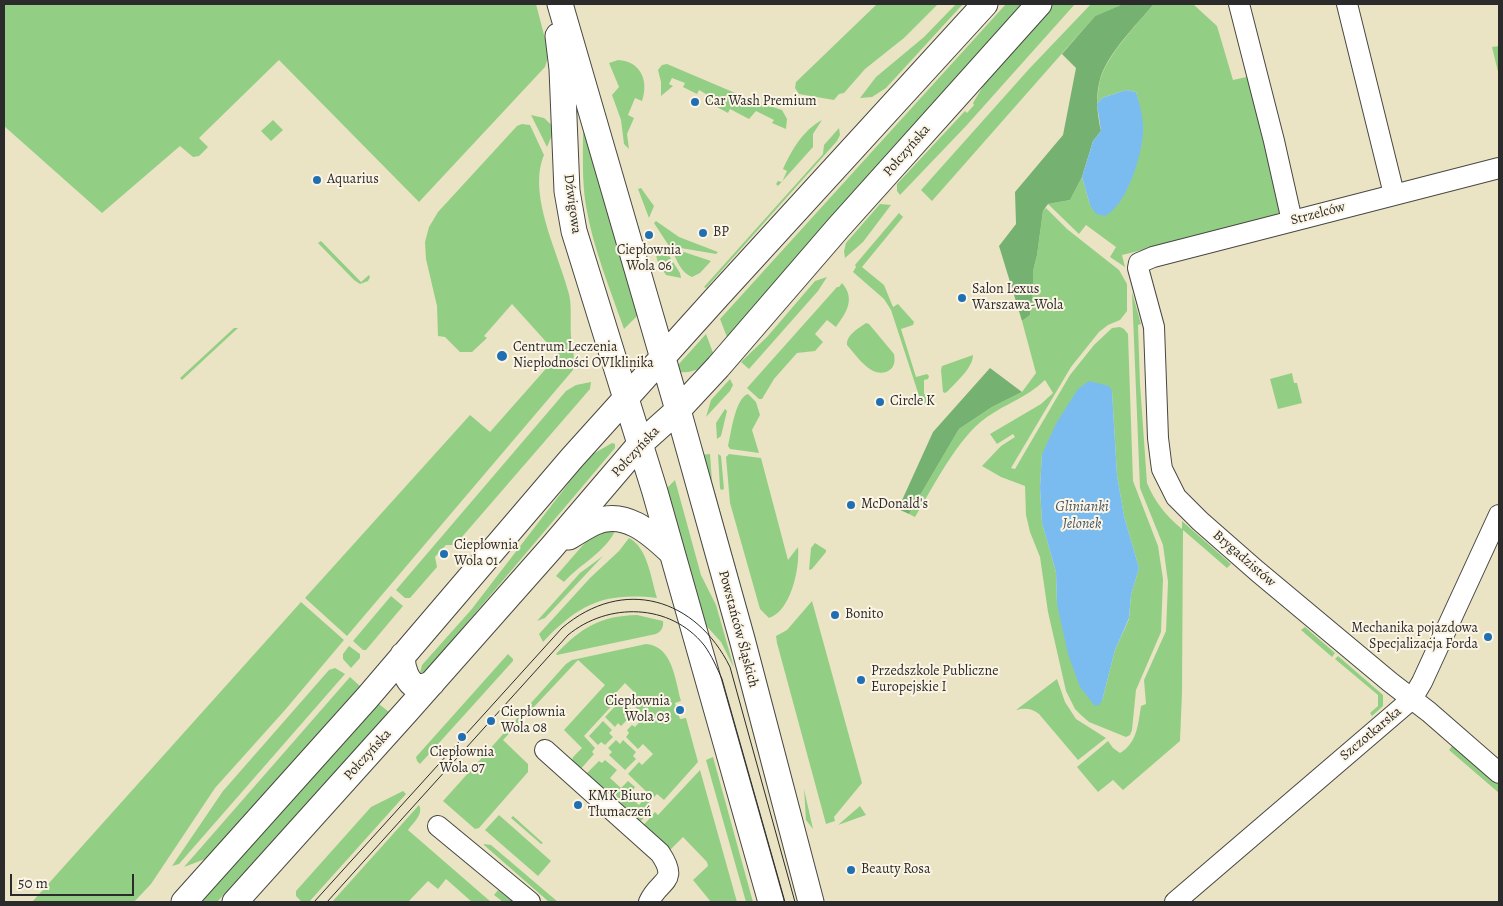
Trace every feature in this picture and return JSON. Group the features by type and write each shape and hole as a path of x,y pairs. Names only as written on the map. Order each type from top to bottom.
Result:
{"main road":[{"name":"Dźwigowa","path":"551,4 562,69 567,191 574,231 626,398"},
{"path":"560,4 663,356"},
{"path":"184,902 367,698 572,458 985,4"},
{"name":"Połczyńska","path":"235,902 432,683 640,444 678,410 730,354 838,228 1039,4"},
{"name":"Powstańców Śląskich","path":"663,356 742,639 811,902"},
{"path":"626,398 771,902"},
{"path":"552,547 594,522 606,519 619,519 638,524 672,553"},
{"path":"402,655 404,667 409,680 413,684 421,687 432,683"}],"street":[{"path":"1239,4 1292,221"},
{"path":"1347,4 1394,194"},
{"name":"Strzelców","path":"1139,263 1153,256 1499,168"},
{"name":"Brygadzistów","path":"1139,263 1140,281 1154,326 1158,438 1162,469 1176,497 1200,521 1257,571 1429,712 1499,773"},
{"name":"Szczotkarska","path":"1175,902 1412,700 1499,514"},
{"path":"545,750 660,853 668,865 668,877 652,896 650,902"},
{"path":"438,826 530,902"}],"green space":[{"path":"4,4 536,4 549,54 545,67 419,202 279,60 199,138 208,147 199,156 193,157 180,146 102,213 4,126"},
{"path":"877,4 938,4 904,38 865,69 844,93 839,94 834,100 799,94 795,88 796,82"},
{"path":"956,4 963,4 886,88 872,97 860,98 876,77 924,37"},
{"path":"1006,4 1026,4 729,342 720,319"},
{"path":"1052,4 1075,4 966,126 900,195 897,191 897,184 965,111 967,113 974,105 973,103 995,66"},
{"path":"1091,4 1123,4 1095,16 932,201 921,190 1029,69"},
{"path":"1123,4 1154,4 1117,48 1101,76 1097,104 1101,131 1093,141 1082,177 1070,200 1048,204 1043,211 1033,271 1033,294 1030,315 1022,321 999,246 1016,224 1015,192 1063,135 1076,68 1062,54 1095,16"},
{"path":"1154,4 1193,4 1217,26 1233,80 1251,76 1281,209 1278,214 1248,224 1122,255 1125,267 1110,257 1116,247 1086,225 1079,234 1048,204 1070,200 1082,177 1090,205 1128,187 1139,151 1142,130 1136,92 1126,90 1102,98 1097,104 1099,87 1101,77 1110,58"},
{"path":"1499,46 1499,76 1492,47"},
{"path":"618,60 626,61 638,68 644,80 642,101 635,98 628,115 634,118 627,134 629,149 624,144 621,120 612,95 619,87 609,63"},
{"path":"667,64 754,101 782,110 787,119 786,129 772,123 774,120 756,111 749,119 730,109 728,113 704,100 706,94 699,90 697,94 683,87 685,83 672,78 669,84 673,86 661,96 661,82 658,70 662,65"},
{"path":"531,115 544,118 555,128 547,147"},
{"path":"273,120 283,130 271,141 261,131"},
{"path":"822,120 813,134 813,147 782,181 787,171 783,169 794,148 809,129"},
{"path":"522,124 530,125 544,155 540,171 539,188 546,224 569,294 574,358 573,370 347,636 305,598 470,415 490,432 558,355 512,304 484,336 487,338 472,352 460,352 445,337 438,336 437,306 426,259 425,242 429,227 438,212 517,126"},
{"path":"839,128 840,135 837,141 706,288 704,287 823,154 824,145"},
{"path":"586,132 638,315 624,329 597,253 589,222 584,188 583,160 583,133"},
{"path":"641,188 654,206 649,218 638,189"},
{"path":"880,204 891,205 863,242 845,258 846,243"},
{"path":"1046,208 1067,229 1119,270 1127,284 1127,311 1120,320 1108,325 1099,332 1071,367 1011,468 1015,469 1070,375 1094,345 1112,328 1120,327 1124,329 1128,334 1133,481 1158,546 1163,579 1161,632 1136,690 1132,730 1130,735 1126,737 1089,722 1075,709 1066,691 1048,612 1040,557 1030,532 1026,515 1025,486 1001,477 982,466 1001,446 1015,437 1013,434 997,444 990,434 1041,404 1053,393 1045,380 1031,391 994,412 976,426 947,463 915,517 909,514 959,429 992,407 1022,392 1036,373 1022,321 1030,315 1033,294 1033,271 1043,211","holes":["1112,391 1117,475 1124,516 1139,568 1131,595 1129,619 1115,650 1102,701 1057,604 1056,572 1042,523 1040,487 1042,454"]},
{"path":"899,213 903,217 862,267 884,285 893,307 898,304 914,322 913,325 901,329 916,377 927,374 929,376 928,379 924,380 924,394 931,395 931,398 928,403 922,405 891,310 884,299 853,272 856,267 855,265"},
{"path":"656,221 679,237 718,252 716,254 669,246 654,223"},
{"path":"321,241 361,282 369,275 368,281 360,284 354,280 318,243"},
{"path":"655,251 666,251 680,273 681,278 666,275 658,263"},
{"path":"672,251 684,252 711,261 700,273 692,277 682,269"},
{"path":"827,277 818,291 749,369 741,362 767,337 815,281"},
{"path":"842,283 849,300 846,311 836,327 827,320 815,334 823,342 815,351 797,353 774,379 762,399 759,399 747,388"},
{"path":"1132,292 1141,324 1138,325 1140,384 1147,483 1157,502 1171,519 1182,529 1182,521 1231,564 1227,568 1183,530 1180,741 1123,790 1113,780 1098,792 1077,767 1108,741 1120,753 1130,744 1136,733 1141,706 1146,704 1144,680 1166,631 1168,582 1163,545 1140,488"},
{"path":"866,323 869,324 894,354 893,366 885,372 878,373 866,366 847,345 851,335"},
{"path":"234,328 238,328 182,380 180,378"},
{"path":"706,334 715,358 694,371 680,372 678,365"},
{"path":"973,355 970,365 964,374 948,391 943,392 942,366"},
{"path":"990,368 1022,392 992,407 959,429 909,514 898,509 933,432"},
{"path":"1292,373 1294,383 1297,383 1302,403 1278,409 1270,379"},
{"path":"730,379 733,385 730,391 706,417 711,400"},
{"path":"591,382 590,389 455,545 446,545 435,557 437,567 410,598 405,598 396,590 566,391 576,385"},
{"path":"748,394 756,402 760,415 752,430 759,453 730,449 728,446 737,409 740,402"},
{"path":"725,409 727,411 721,436 717,439 716,423"},
{"path":"612,443 615,444 615,448 422,676 420,673 422,665 471,610 571,480 593,454"},
{"path":"710,454 712,481 748,612 744,608 700,455"},
{"path":"718,454 721,456 724,489 721,490 720,488"},
{"path":"729,454 761,458 788,560 798,547 796,577 788,598 777,614 769,618 760,609 730,503 726,457"},
{"path":"675,480 701,575 716,605 734,668 721,642 700,619 664,491"},
{"path":"616,529 606,544 564,582 556,576 596,530"},
{"path":"629,538 641,549 645,556 657,598 622,597 607,599 594,604 569,618 543,642 539,634 590,578 619,551"},
{"path":"815,543 826,550 826,552 809,570 811,548"},
{"path":"603,556 545,618 537,621 580,573"},
{"path":"391,596 403,606 366,650 363,650 353,641"},
{"path":"812,601 862,783 834,817 835,821 826,824 776,636 787,630"},
{"path":"301,602 344,640 285,710 215,788 151,884 134,902 32,902"},
{"path":"637,615 663,621 662,629 656,634 556,654 574,637 592,625 612,618"},
{"path":"1305,627 1335,653 1332,657 1301,630"},
{"path":"646,644 655,646 662,651 671,665 681,701 675,703 680,719 686,718 698,762 664,800 657,794 653,798 628,774 639,762 642,765 653,754 643,744 638,749 626,737 629,733 627,730 632,725 635,727 645,716 628,700 635,693 625,683 615,694 619,698 584,736 595,748 592,752 594,754 579,771 572,761 573,757 582,748 564,730 605,685 578,660 503,740 528,764 528,772 479,828 475,829 443,801 566,664 572,660"},
{"path":"349,646 360,654 360,658 351,668 343,659 343,654"},
{"path":"508,654 513,661 420,764 416,757"},
{"path":"1338,656 1383,695 1383,706 1372,716 1370,713 1378,706 1378,695 1335,659"},
{"path":"335,668 345,674 179,864 172,866 223,791 329,670"},
{"path":"350,677 360,686 209,855 205,859 184,867"},
{"path":"1057,679 1065,702 1076,719 1106,738 1078,760 1039,714 1028,709 1016,710"},
{"path":"621,700 631,709 624,716 627,720 621,726 618,723 615,727 605,717"},
{"path":"379,704 389,712 217,902 200,902"},
{"path":"603,721 612,730 609,733 613,737 605,745 601,742 598,745 589,736"},
{"path":"616,740 620,744 623,740 636,752 633,756 636,759 625,770 609,755 612,752 608,748"},
{"path":"1453,745 1499,785 1499,793 1449,750"},
{"path":"713,757 753,902 746,902 706,760"},
{"path":"605,760 617,770 610,778 621,788 628,781 635,787 629,796 639,805 646,797 650,801 647,805 652,809 638,824 584,776 599,761 602,763"},
{"path":"700,770 737,902 711,902 693,880 708,866 707,862 683,837 669,851 642,827 655,812 658,815"},
{"path":"804,789 813,829 806,820"},
{"path":"403,791 406,794 309,902 300,902 296,896 296,891 371,807"},
{"path":"419,805 419,815 408,830 491,902 472,902 446,879 438,889 428,881 408,902 332,902"},
{"path":"860,806 866,815 838,825"},
{"path":"499,815 551,861 538,876 485,830"},
{"path":"513,816 543,843 541,844 511,818"},
{"path":"484,844 491,845 558,902 549,902"},
{"path":"498,890 513,902 503,902 494,895"}],"water":[{"path":"1126,90 1136,92 1143,123 1142,144 1132,180 1120,202 1105,216 1096,214 1090,205 1082,177 1093,141 1101,131 1097,104 1102,98"},
{"name":"Glinianki Jelonek","path":"1089,381 1109,386 1112,391 1117,475 1124,516 1139,568 1131,595 1129,618 1115,650 1102,701 1099,705 1095,706 1080,687 1068,654 1057,604 1056,572 1042,523 1040,487 1042,454 1057,422 1078,389"}],"tram line":[{"path":"314,902 562,628 585,612 609,602 633,599 656,602 678,611 698,624 716,643 730,667 795,902"},
{"path":"327,902 568,635 584,624 601,617 638,612 657,615 674,621 690,631 704,645 714,662 722,679 785,902"}],"place":[{"name":"Car Wash Premium","path":"695,102"},
{"name":"Aquarius","path":"317,180"},
{"name":"BP","path":"703,233"},
{"name":"Ciepłownia Wola 06","path":"649,235"},
{"name":"Salon Lexus Warszawa-Wola","path":"962,298"},
{"name":"Centrum Leczenia Niepłodności OVIklinika","path":"502,356"},
{"name":"Circle K","path":"880,402"},
{"name":"McDonald's","path":"851,505"},
{"name":"Ciepłownia Wola 01","path":"444,554"},
{"name":"Bonito","path":"835,615"},
{"name":"Mechanika pojazdowa Specjalizacja Forda","path":"1488,637"},
{"name":"Przedszkole Publiczne Europejskie I","path":"861,680"},
{"name":"Ciepłownia Wola 03","path":"680,710"},
{"name":"Ciepłownia Wola 08","path":"491,721"},
{"name":"Ciepłownia Wola 07","path":"462,737"},
{"name":"KMK Biuro Tłumaczeń","path":"578,805"},
{"name":"Beauty Rosa","path":"851,870"}]}
